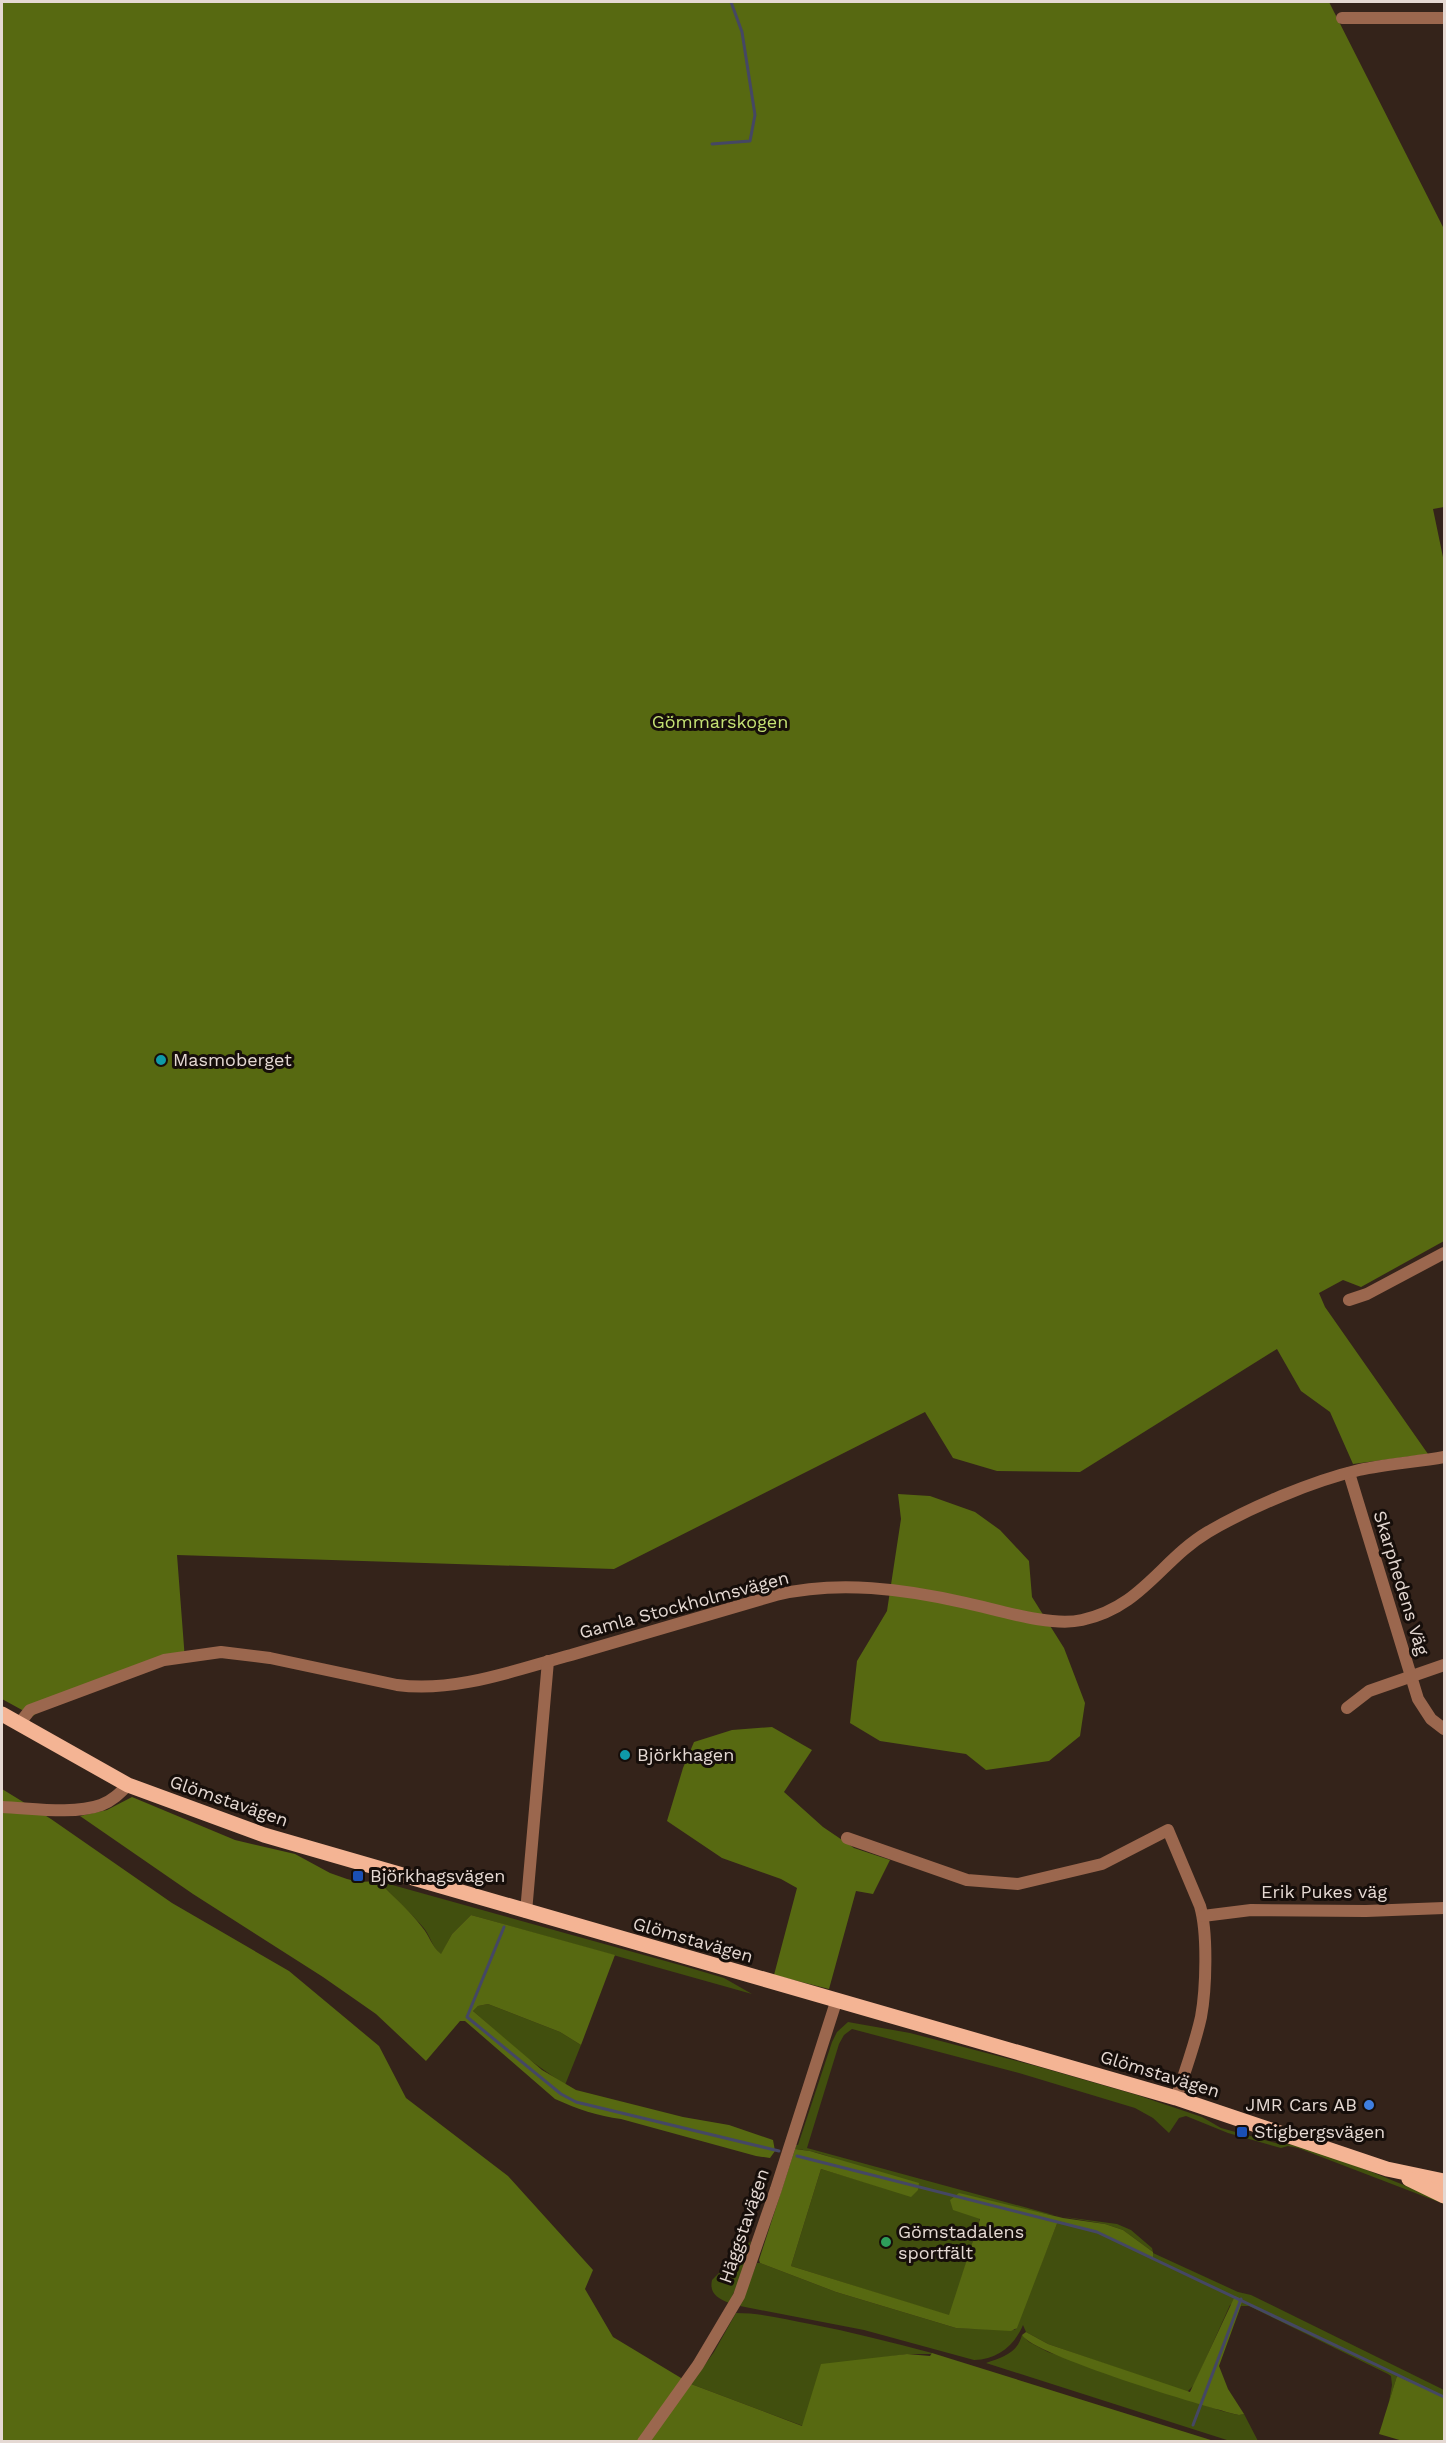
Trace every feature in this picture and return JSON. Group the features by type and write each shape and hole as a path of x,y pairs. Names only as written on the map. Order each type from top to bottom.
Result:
{"main road":[{"name":"Glömstavägen","path":"2,1714 128,1785 264,1835 836,2002 1176,2098 1388,2169 1444,2181"},
{"name":"Glömstavägen","path":"1388,2169 1444,2196"}],"street":[{"path":"1342,18 1444,18"},
{"path":"1349,1300 1366,1294 1444,1253"},
{"name":"Gamla Stockholmsvägen","path":"19,1724 30,1710 164,1660 200,1654 236,1652 418,1688 481,1679 777,1596 819,1589 856,1588 898,1591 950,1599 1050,1620 1081,1621 1131,1600 1206,1533 1297,1491 1348,1473 1444,1457"},
{"name":"Skarphedens Väg","path":"1348,1473 1411,1675 1424,1709 1431,1719 1444,1729"},
{"path":"526,1912 548,1661"},
{"path":"1347,1708 1369,1690 1444,1665"},
{"path":"2,1807 69,1809 99,1806 116,1797 128,1785"},
{"path":"847,1838 967,1880 1017,1884 1102,1864 1168,1830 1203,1916 1204,1949 1201,2017 1176,2098"},
{"name":"Erik Pukes väg","path":"1203,1916 1251,1910 1366,1911 1444,1908"},
{"name":"Häggstavägen","path":"642,2442 698,2365 732,2310 746,2282 836,2002"}],"green space":[{"name":"Gömmarskogen","path":"2,2 1329,2 1444,229 1444,507 1433,509 1444,562 1444,1241 1361,1287 1343,1280 1319,1293 1325,1307 1428,1454 1353,1464 1330,1412 1301,1391 1277,1349 1080,1472 997,1471 953,1458 925,1412 614,1569 177,1555 185,1660 166,1664 40,1710 33,1716 2,1699"},
{"path":"898,1494 930,1496 975,1512 1000,1530 1029,1561 1032,1597 1064,1648 1085,1703 1080,1736 1049,1761 986,1770 966,1754 880,1741 850,1723 857,1661 887,1611 901,1519"},
{"path":"772,1727 812,1750 784,1792 823,1827 854,1848 890,1860 873,1894 856,1891 829,1989 774,1975 797,1888 781,1879 722,1858 667,1821 683,1768 694,1742 732,1730"},
{"path":"2,1789 51,1819 172,1903 289,1971 379,2046 406,2098 508,2176 593,2270 585,2289 613,2337 691,2384 802,2426 821,2364 907,2354 930,2356 932,2353 1214,2441 2,2441"},
{"path":"132,1797 235,1840 295,1854 330,1873 347,1879 359,1882 378,1881 425,1930 441,1954 452,1934 471,1915 615,1955 581,2045 560,2032 488,2004 478,2006 473,2011 542,2070 576,2090 683,2117 729,2125 773,2140 775,2151 770,2158 756,2156 596,2114 563,2103 555,2099 465,2021 460,2021 426,2061 376,2014 323,1977 193,1894 80,1816 107,1810"},
{"path":"378,1881 724,1978 752,1994 471,1915 452,1934 441,1955 423,1927"},
{"path":"488,2004 560,2032 581,2045 565,2085 527,2058 473,2011 478,2006"},
{"name":"Gömstadalens sportfält","path":"848,2022 910,2033 1137,2095 1202,2117 1221,2128 1279,2144 1310,2149 1333,2157 1444,2201 1444,2204 1298,2148 1288,2146 1281,2148 1228,2133 1186,2116 1179,2118 1169,2133 1153,2118 1135,2108 1019,2073 852,2029 844,2035 839,2044 807,2148 1055,2215 1023,2210 980,2218 950,2316 791,2266 821,2169 911,2196 855,2167 824,2155 795,2149 832,2042 837,2032"},
{"path":"795,2149 810,2151 919,2183 918,2190 911,2197 821,2169 791,2266 949,2315 980,2219 953,2210 950,2200 959,2193 1063,2218 1105,2224 1123,2230 1153,2252 1153,2258 1097,2232 1058,2221 1017,2328 1011,2331 956,2328 836,2292 760,2263 759,2260"},
{"path":"1062,2217 1117,2224 1131,2230 1152,2248 1153,2252 1123,2230 1105,2224"},
{"path":"1058,2221 1097,2232 1152,2257 1153,2253 1238,2292 1251,2295 1444,2390 1444,2397 1397,2376 1389,2402 1391,2376 1249,2306 1241,2306 1243,2300 1230,2305 1194,2385 1187,2392 1048,2344 1026,2332 1023,2325 1015,2339 1004,2350 991,2357 974,2360 864,2330 740,2306 757,2263 760,2263 836,2292 956,2328 1015,2330"},
{"path":"751,2241 739,2281 729,2303 713,2292 712,2280"},
{"path":"1235,2296 1243,2300 1219,2366 1228,2389 1244,2414 1239,2415 1160,2392 1087,2367 1033,2344 1022,2335 1026,2332 1048,2344 1190,2392"},
{"path":"736,2313 755,2314 825,2327 932,2354 907,2354 865,2360 803,2426 691,2384 714,2352"},
{"path":"1022,2335 1029,2342 1048,2352 1222,2411 1238,2415 1244,2414 1258,2441 1230,2441 986,2363 1013,2351"},
{"path":"1397,2376 1444,2397 1444,2441 1403,2441 1379,2434"}],"waterway":[{"path":"712,144 750,141 755,115 742,32 731,2"},
{"path":"504,1927 467,2017 561,2094 576,2102 779,2151"},
{"path":"797,2156 1097,2232 1444,2397"},
{"path":"1193,2425 1241,2299"}],"place":[{"name":"Masmoberget","path":"161,1060"},
{"name":"Björkhagen","path":"625,1755"},
{"name":"Björkhagsvägen","path":"358,1876"},
{"name":"JMR Cars AB","path":"1369,2105"},
{"name":"Stigbergsvägen","path":"1242,2132"},
{"name":"Gömstadalens sportfält","path":"886,2242"}]}
